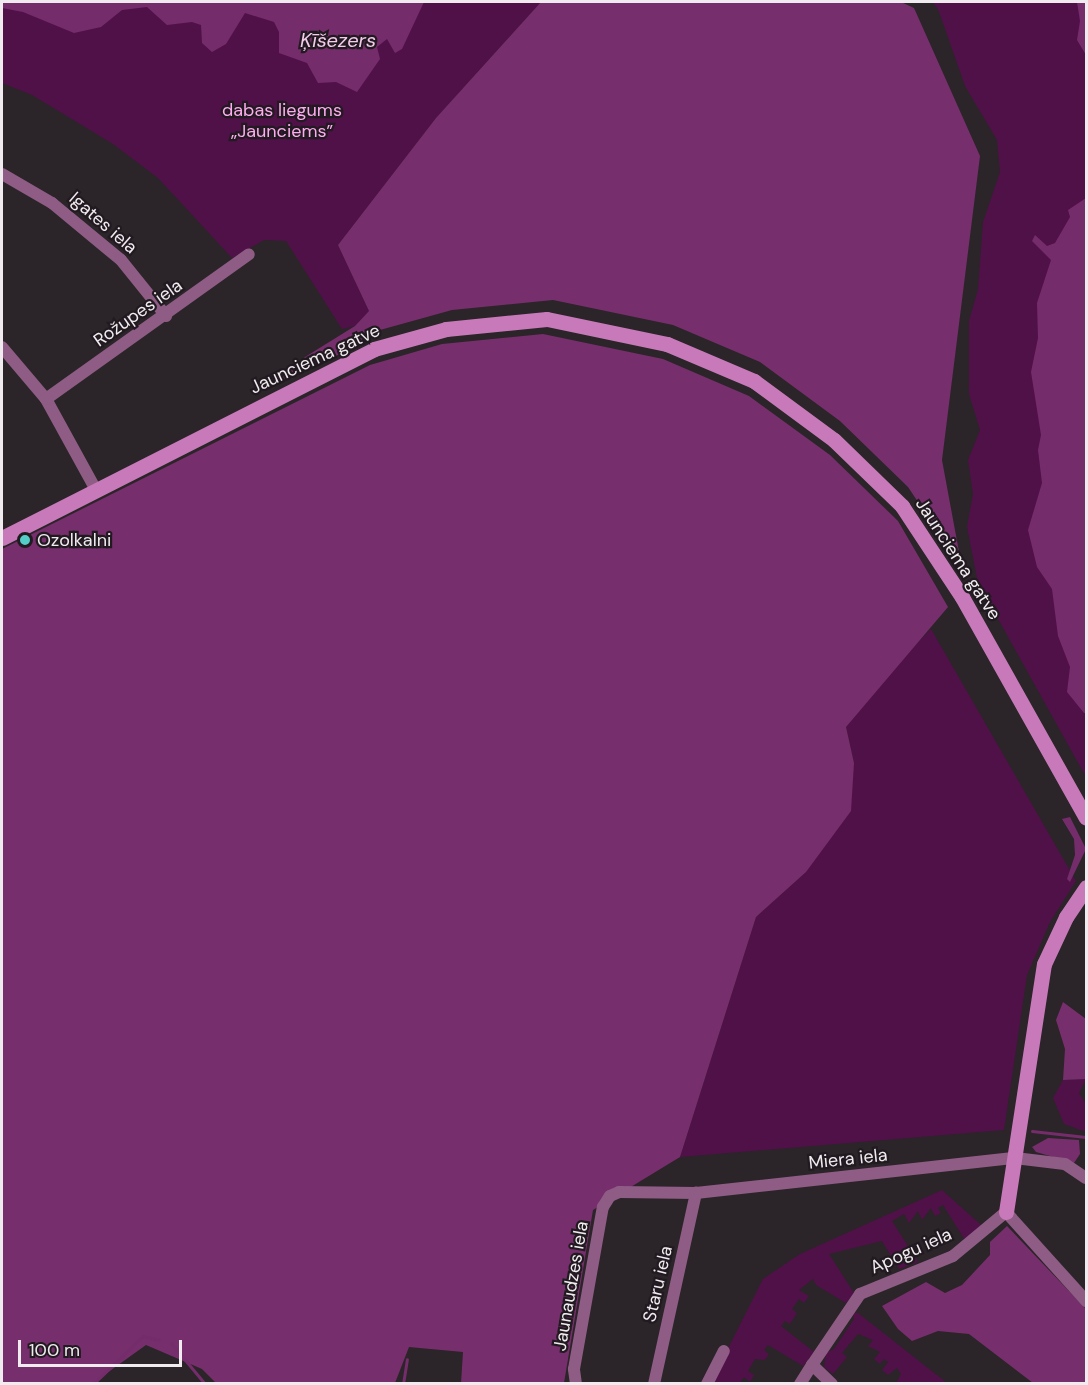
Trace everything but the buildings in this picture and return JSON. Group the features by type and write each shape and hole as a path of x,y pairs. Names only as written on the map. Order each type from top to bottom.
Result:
{"main road":[{"name":"Jaunciema gatve","path":"2,538 95,488 374,350 446,329 547,319 667,344 754,381 834,440 902,506 962,597 1086,818"},
{"path":"1006,1212 1044,964 1066,917 1086,887"}],"street":[{"name":"Igates iela","path":"2,174 52,203 121,260 166,316"},
{"name":"Rožupes iela","path":"45,399 166,316 249,254"},
{"path":"2,347 45,399 95,488"},
{"name":"Miera iela","path":"610,1196 619,1192 696,1193 1016,1158 1065,1164 1086,1178"},
{"name":"Staru iela","path":"654,1383 696,1193"},
{"name":"Jaunaudzes iela","path":"576,1383 576,1358 603,1207 610,1196"},
{"path":"1006,1212 1086,1301"},
{"name":"Apogu iela","path":"800,1383 864,1291 952,1256 1006,1212"},
{"path":"706,1383 724,1351"},
{"path":"812,1365 832,1383"}],"green space":[{"name":"dabas liegums „Jaunciems”","path":"2,2 541,2 436,118 338,245 369,311 355,326 342,329 286,241 264,240 232,258 158,178 113,144 32,95 2,83"},
{"path":"932,2 1086,2 1086,777 978,583 967,527 973,494 968,460 980,430 969,394 969,321 978,289 983,222 1000,172 997,140 965,86 938,9"},
{"path":"931,629 1076,881 1050,922 1027,975 1004,1130 680,1157 756,917 806,872 854,763 846,727 888,672"},
{"path":"1086,1079 1079,1093 1086,1104 1086,1132 1064,1124 1053,1098 1063,1080"},
{"path":"942,1190 981,1225 965,1240 943,1205 938,1208 941,1213 935,1216 931,1208 922,1220 918,1211 909,1223 904,1214 892,1221 918,1262 899,1269 882,1241 829,1254 854,1293 846,1303 816,1285 813,1279 799,1290 809,1296 804,1303 799,1299 792,1309 797,1313 790,1324 785,1321 781,1326 814,1352 803,1366 768,1345 764,1350 769,1354 765,1360 755,1359 748,1371 754,1375 750,1382 744,1377 740,1383 710,1384 763,1279 800,1254"},
{"path":"853,1313 858,1313 947,1383 896,1383 901,1374 897,1368 888,1375 882,1370 888,1362 884,1359 880,1364 874,1359 880,1352 868,1346 873,1340 858,1334 842,1353 847,1357 833,1374 824,1367 826,1353 834,1349 854,1319"}],"shaded area":[{"path":"541,2 901,2 914,8 980,156 942,460 962,568 908,487 840,421 760,362 673,325 553,300 452,310 380,330 351,349 276,383 305,357 355,326 369,311 338,245 436,118"},
{"path":"543,334 663,359 749,396 830,455 898,521 948,607 846,727 854,763 851,811 806,872 756,917 680,1157 593,1210 564,1383 461,1383 463,1352 409,1347 395,1383 216,1383 202,1369 146,1345 93,1383 2,1384 2,549 370,365 442,344"},
{"path":"1063,1002 1086,1019 1086,1079 1063,1080 1065,1049 1056,1020"},
{"path":"1048,1138 1079,1140 1080,1154 1074,1163 1036,1152 1032,1147"},
{"path":"1007,1226 1086,1309 1086,1383 1033,1383 969,1334 938,1331 912,1341 898,1329 882,1306 926,1282 945,1293 962,1285 990,1255 990,1242"}],"water":[{"name":"Ķīšezers","path":"2,2 424,2 402,49 395,53 387,39 377,47 380,59 357,92 336,82 318,83 307,63 279,53 279,32 274,22 245,13 226,44 212,52 202,43 201,25 192,22 167,25 147,7 122,10 101,27 74,33 23,12 2,8"},
{"path":"1077,2 1086,2 1086,55 1077,40 1080,21"},
{"path":"1086,198 1086,713 1084,713 1067,692 1070,667 1058,636 1052,589 1037,567 1028,530 1042,483 1038,450 1041,435 1031,372 1038,338 1037,303 1051,260 1032,241 1035,235 1047,246 1055,243 1070,217 1068,210"},
{"path":"1070,817 1086,849 1070,882 1067,879 1075,855 1074,839 1062,819"}],"waterway":[{"path":"1032,1131 1086,1137"},
{"path":"93,1384 143,1336 159,1340"},
{"path":"171,1343 205,1384"},
{"path":"403,1384 407,1359"}],"place":[{"name":"Ozolkalni","path":"25,540"}]}
